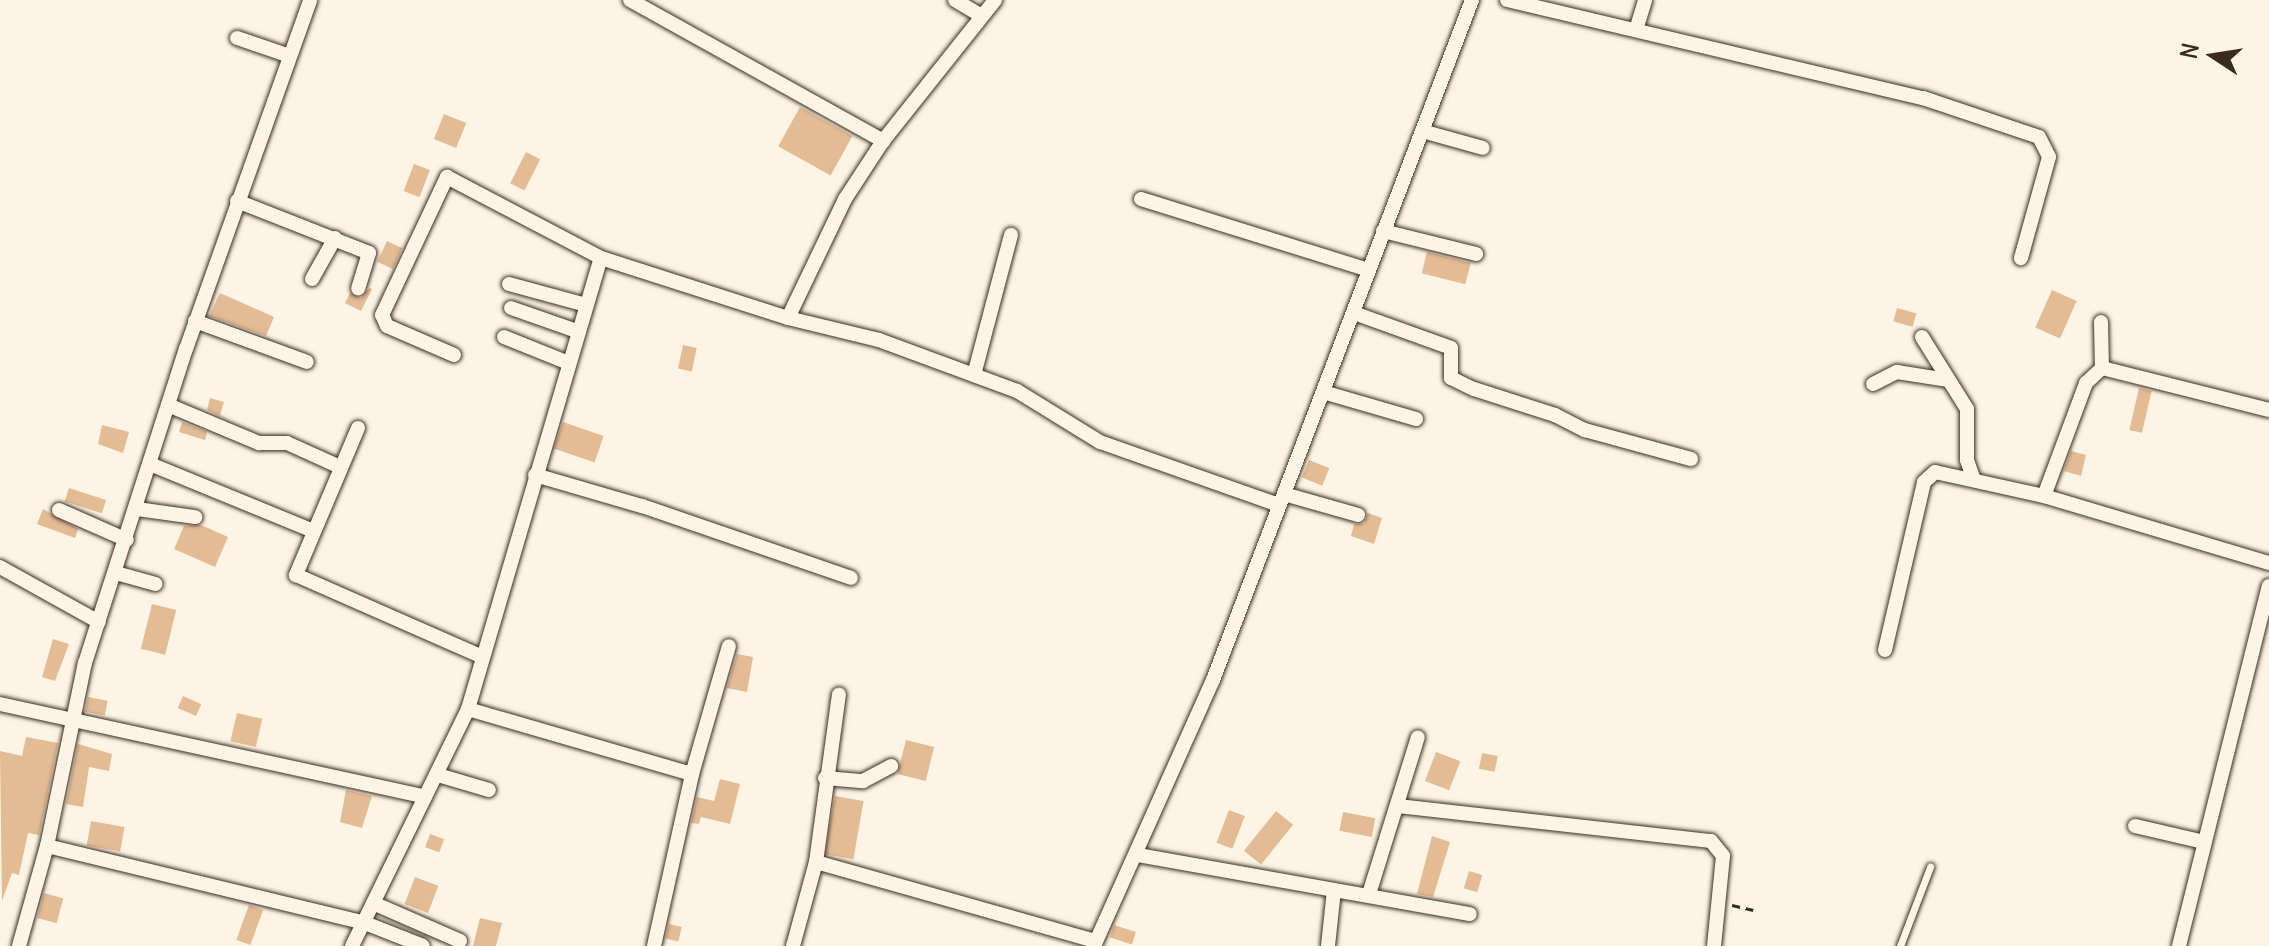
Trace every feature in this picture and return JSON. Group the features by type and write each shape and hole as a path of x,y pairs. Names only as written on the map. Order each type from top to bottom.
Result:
{"street":[{"path":"19,946 47,846 72,723 99,622 195,321 287,55 310,0"},
{"path":"630,0 883,141"},
{"path":"955,0 982,16"},
{"path":"788,318 845,199 883,141 995,0"},
{"path":"816,862 1095,944 1138,855 1282,500 1472,0"},
{"path":"1507,0 1923,98 2039,137 2049,157 2021,258"},
{"path":"1636,30 1645,0"},
{"path":"237,38 287,55"},
{"path":"1422,131 1483,148"},
{"path":"454,355 387,326 382,315 447,177 601,258 788,318 879,340 974,375 1017,391 1100,442 1282,500 1358,515"},
{"path":"1141,199 1369,270"},
{"path":"237,201 369,253 358,288"},
{"path":"1383,231 1476,254"},
{"path":"974,375 1011,235"},
{"path":"312,279 335,238"},
{"path":"352,946 468,709 566,362 601,258"},
{"path":"509,284 586,305"},
{"path":"511,308 577,331"},
{"path":"1354,313 1451,348 1448,368 1451,378 1460,383 1555,415 1585,430 1691,459"},
{"path":"195,321 307,362"},
{"path":"2044,496 2086,383 2102,368 2101,322"},
{"path":"504,337 566,362"},
{"path":"1922,337 1967,409 1967,460 1974,480"},
{"path":"2102,368 2269,410"},
{"path":"1873,384 1897,372 1948,380"},
{"path":"1323,392 1416,419"},
{"path":"168,405 259,443 287,443 340,467"},
{"path":"358,428 297,565 299,577 483,657"},
{"path":"150,464 313,531"},
{"path":"1885,650 1924,482 1935,472 2044,496 2269,563"},
{"path":"535,475 642,506 851,578"},
{"path":"137,509 195,517"},
{"path":"59,510 127,540"},
{"path":"0,567 99,622"},
{"path":"116,573 156,584"},
{"path":"2179,946 2269,586"},
{"path":"654,946 692,774 729,646"},
{"path":"793,946 816,862 825,778 839,695"},
{"path":"0,704 72,723 174,739 425,797"},
{"path":"468,709 692,774"},
{"path":"1369,894 1418,737"},
{"path":"825,778 863,781 891,766"},
{"path":"438,775 489,790"},
{"path":"1398,806 1711,841 1723,856 1714,946"},
{"path":"2135,826 2204,842"},
{"path":"47,846 365,923 423,946"},
{"path":"1138,855 1470,914"},
{"path":"1328,946 1334,890"},
{"path":"373,903 460,941"}],"lane":[{"path":"1900,946 1930,867"}],"path":[{"path":"1720,903 1753,910"}],"building":[{"path":"800,107 852,136 831,175 778,146"},
{"path":"444,114 466,123 456,148 434,139"},
{"path":"526,152 540,159 524,190 510,183"},
{"path":"414,164 430,170 419,197 404,191"},
{"path":"387,241 402,248 393,269 377,262"},
{"path":"1427,252 1471,263 1465,284 1422,273"},
{"path":"369,288 372,289 361,311 345,303 350,293 361,298"},
{"path":"2052,290 2077,301 2060,338 2035,327"},
{"path":"220,293 274,317 266,336 209,316"},
{"path":"1897,308 1916,313 1913,327 1893,322"},
{"path":"683,345 697,348 692,371 678,368"},
{"path":"2139,388 2152,391 2142,433 2129,430"},
{"path":"210,398 224,402 220,415 230,420 207,410"},
{"path":"182,422 207,432 205,440 179,432"},
{"path":"563,422 604,436 595,462 554,448"},
{"path":"102,425 129,432 123,453 98,444"},
{"path":"2071,451 2086,455 2081,476 2064,471"},
{"path":"1309,460 1329,468 1322,486 1302,478"},
{"path":"69,488 106,500 102,513 65,501"},
{"path":"43,509 78,529 75,538 37,524"},
{"path":"1368,513 1382,518 1374,544 1351,536 1354,524 1364,523"},
{"path":"201,525 228,537 215,567 174,549 184,526"},
{"path":"152,604 176,610 165,655 141,649"},
{"path":"53,639 69,644 55,681 42,677"},
{"path":"737,654 753,657 747,692 727,688"},
{"path":"183,696 201,704 196,716 178,708"},
{"path":"88,697 108,701 105,716 85,712"},
{"path":"237,713 262,719 256,747 230,741"},
{"path":"26,737 58,743 39,835 28,833 19,875 12,873 2,901 0,751 22,756"},
{"path":"906,740 934,747 926,781 898,774"},
{"path":"78,744 112,754 109,771 89,767 83,807 66,804"},
{"path":"1436,752 1460,761 1449,790 1425,781"},
{"path":"1482,753 1498,756 1495,772 1479,769"},
{"path":"720,779 740,784 730,824 701,817 699,824 691,823 697,797 714,801"},
{"path":"346,790 372,796 362,828 340,822"},
{"path":"835,796 864,801 853,859 825,854"},
{"path":"1229,810 1245,816 1232,849 1216,843"},
{"path":"1276,811 1293,825 1261,864 1244,851"},
{"path":"1343,812 1375,818 1372,837 1339,831"},
{"path":"91,821 124,827 120,852 87,846"},
{"path":"430,834 444,839 439,852 425,847"},
{"path":"1432,836 1450,842 1433,897 1417,894"},
{"path":"1469,871 1482,875 1477,892 1464,888"},
{"path":"415,877 438,886 428,913 405,904"},
{"path":"44,893 63,898 57,923 37,918"},
{"path":"249,905 263,910 250,945 236,940"},
{"path":"480,918 502,923 496,946 473,946"},
{"path":"669,924 682,927 678,942 666,939"},
{"path":"1114,925 1136,932 1132,944 1110,937"}]}
